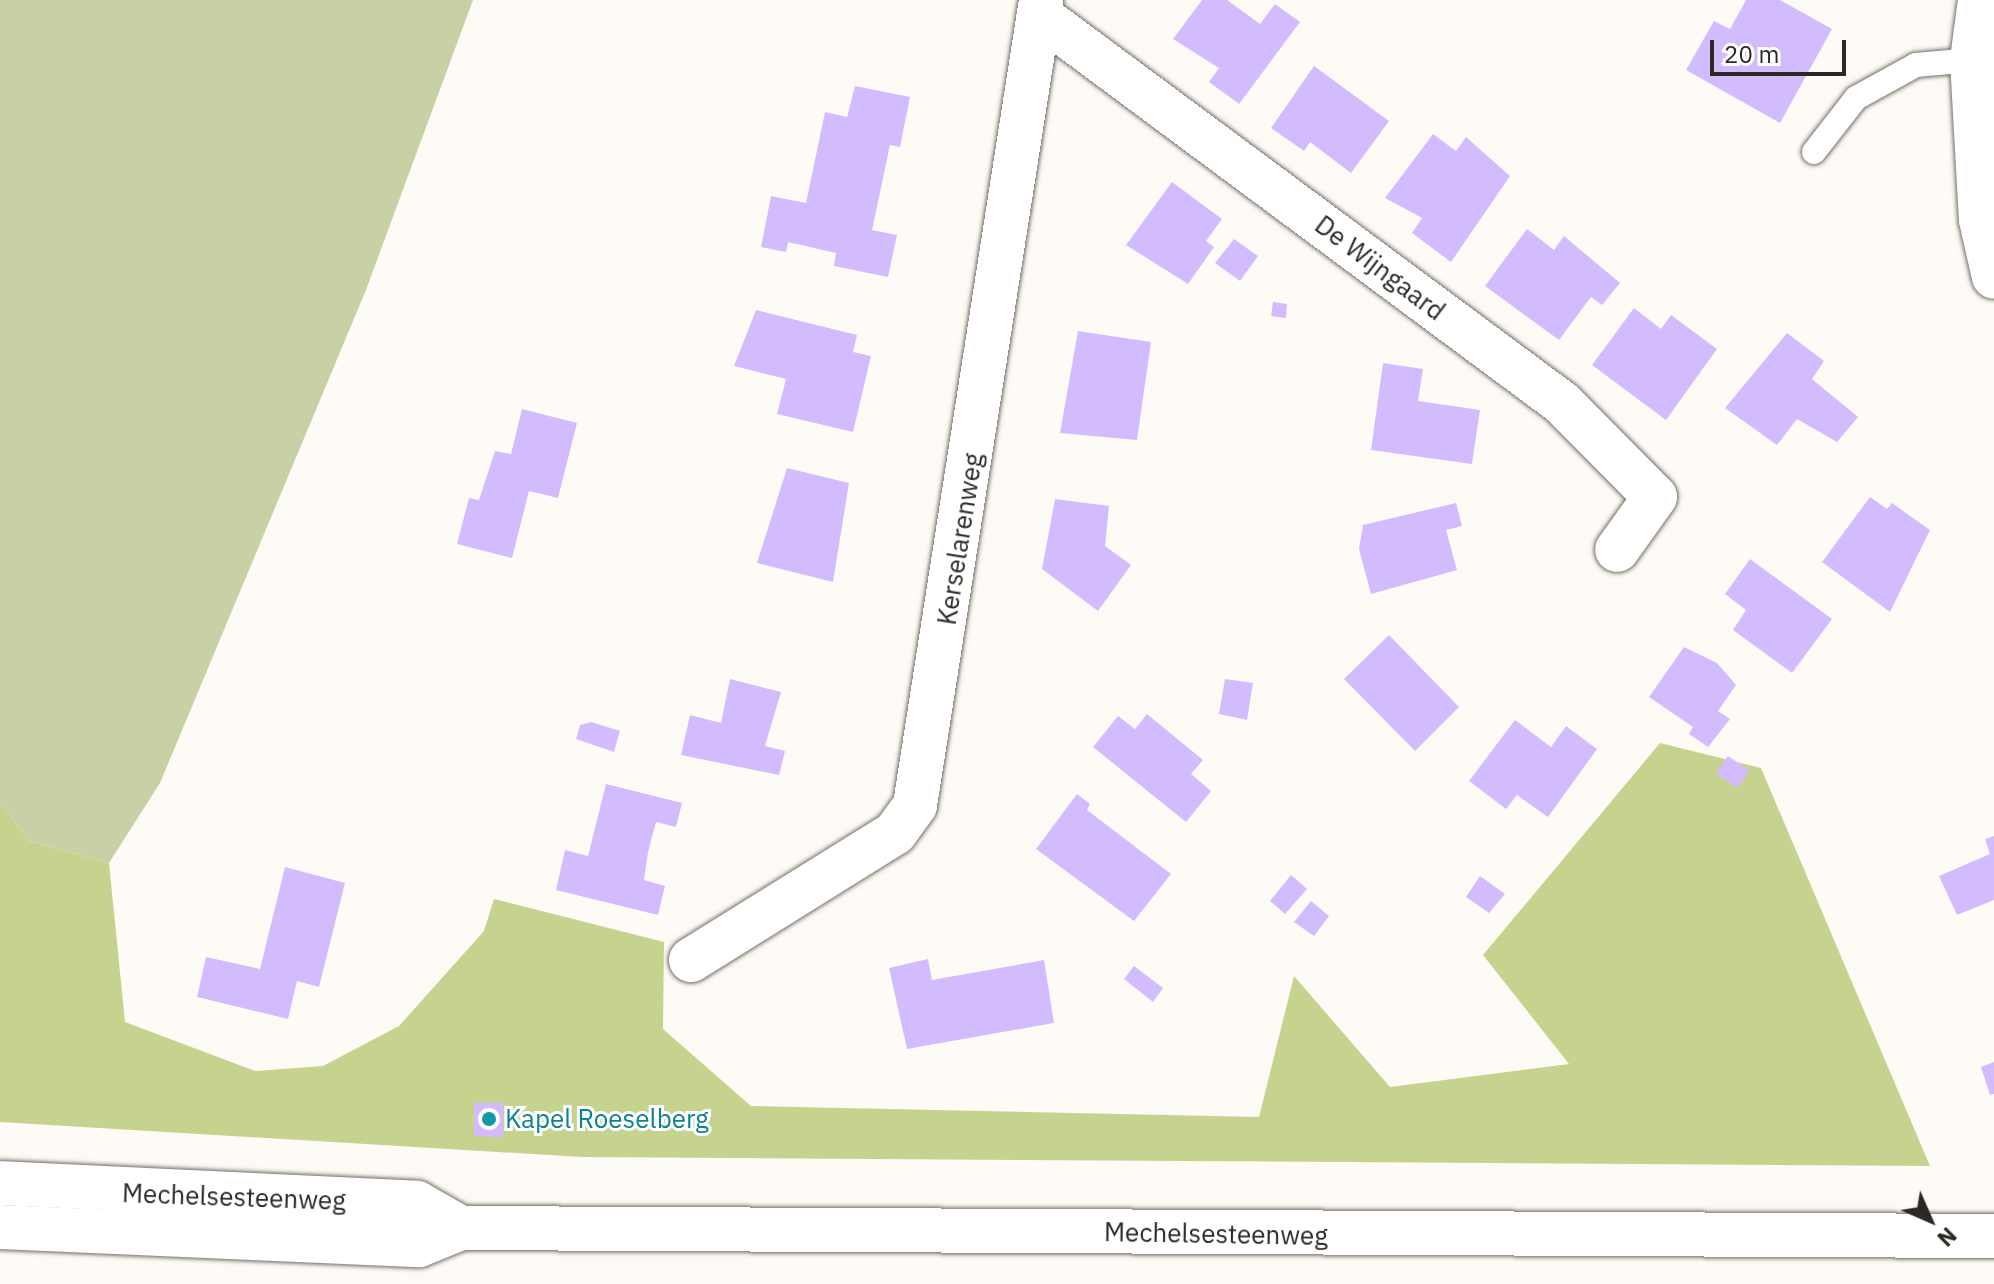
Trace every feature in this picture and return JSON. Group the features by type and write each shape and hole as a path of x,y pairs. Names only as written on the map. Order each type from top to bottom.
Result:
{"main road":[{"path":"1980,0 1972,60 1981,220 1994,277"},
{"name":"De Wijngaard","path":"1040,8 1562,403 1655,497 1617,550"},
{"name":"Kerselarenweg","path":"691,960 883,841 915,805 1040,8"},
{"name":"Mechelsesteenweg","path":"0,1183 417,1203 461,1228"},
{"name":"Mechelsesteenweg","path":"0,1227 419,1245 461,1228 1986,1233"}],"lane":[{"path":"1814,152 1856,98 1916,65 1972,60"}],"green space":[{"path":"0,0 473,0 366,290 160,783 109,863 29,841 0,803"},
{"path":"1660,743 1761,768 1930,1166 582,1157 0,1122 0,803 29,841 109,863 125,1022 255,1071 323,1066 399,1026 484,931 494,899 664,942 663,1029 751,1106 1259,1117 1294,976 1390,1087 1569,1064 1483,955"}],"building":[{"path":"1202,0 1227,0 1260,24 1275,4 1300,22 1239,104 1209,82 1219,68 1173,39"},
{"path":"1746,0 1780,0 1832,29 1780,123 1686,70 1714,21 1730,29"},
{"path":"1314,66 1389,121 1351,173 1310,142 1304,151 1271,128"},
{"path":"855,86 910,97 900,147 890,145 872,230 897,235 888,277 834,266 836,253 788,242 786,252 761,247 771,196 806,203 825,112 847,117"},
{"path":"1433,134 1456,151 1466,137 1510,176 1451,262 1412,233 1422,218 1385,198"},
{"path":"1172,182 1222,219 1206,241 1214,247 1188,284 1126,245"},
{"path":"1527,229 1554,250 1564,236 1620,283 1602,305 1591,297 1559,340 1485,286"},
{"path":"1234,239 1258,256 1240,281 1215,263"},
{"path":"1273,302 1287,304 1286,318 1271,316"},
{"path":"1634,308 1661,329 1671,315 1717,349 1666,420 1592,365"},
{"path":"756,310 857,335 853,352 871,356 853,432 777,414 786,379 734,366"},
{"path":"1078,331 1151,342 1137,440 1060,433"},
{"path":"1787,333 1824,361 1812,379 1858,417 1837,442 1797,419 1777,445 1725,408"},
{"path":"1383,363 1423,369 1418,401 1480,410 1472,464 1371,450"},
{"path":"522,409 577,423 558,498 529,491 512,558 457,544 469,498 479,500 495,451 511,454"},
{"path":"787,468 849,483 833,582 757,563"},
{"path":"1870,497 1887,509 1892,503 1930,530 1890,612 1822,562"},
{"path":"1055,499 1109,506 1105,546 1131,565 1098,611 1042,569"},
{"path":"1456,503 1462,526 1446,530 1457,570 1371,594 1359,549 1363,525"},
{"path":"1750,559 1832,619 1792,673 1733,630 1746,610 1725,594"},
{"path":"1389,635 1459,707 1415,751 1344,679"},
{"path":"1684,647 1717,663 1736,685 1718,711 1730,719 1708,747 1689,734 1693,727 1649,697"},
{"path":"730,679 781,692 765,746 785,751 779,775 681,755 690,715 721,723"},
{"path":"1225,679 1253,683 1247,720 1219,714"},
{"path":"1147,714 1203,760 1191,774 1211,791 1186,822 1093,747 1118,716 1135,729"},
{"path":"1515,720 1551,747 1566,726 1597,749 1548,817 1517,795 1506,809 1469,781"},
{"path":"591,722 620,731 614,752 576,739 580,725"},
{"path":"1728,756 1750,771 1737,788 1716,773"},
{"path":"606,784 682,803 676,827 656,822 648,852 644,880 665,886 658,915 556,890 565,850 588,856"},
{"path":"1077,794 1090,804 1087,810 1171,874 1134,921 1036,849"},
{"path":"1994,836 1994,900 1957,915 1939,876 1990,854 1985,839"},
{"path":"285,867 345,883 319,987 297,981 288,1019 197,997 206,957 260,969"},
{"path":"1291,875 1307,889 1285,914 1270,901"},
{"path":"1480,876 1505,894 1489,913 1466,897"},
{"path":"1311,901 1329,916 1314,936 1294,922"},
{"path":"928,959 932,980 1044,960 1054,1023 907,1049 889,968"},
{"path":"1134,966 1163,988 1153,1002 1124,979"},
{"path":"1994,1062 1994,1094 1990,1095 1981,1067"},
{"name":"Kapel Roeselberg","path":"503,1102 503,1137 474,1136 474,1103"}],"place":[{"name":"Kapel Roeselberg","path":"489,1119"}]}
